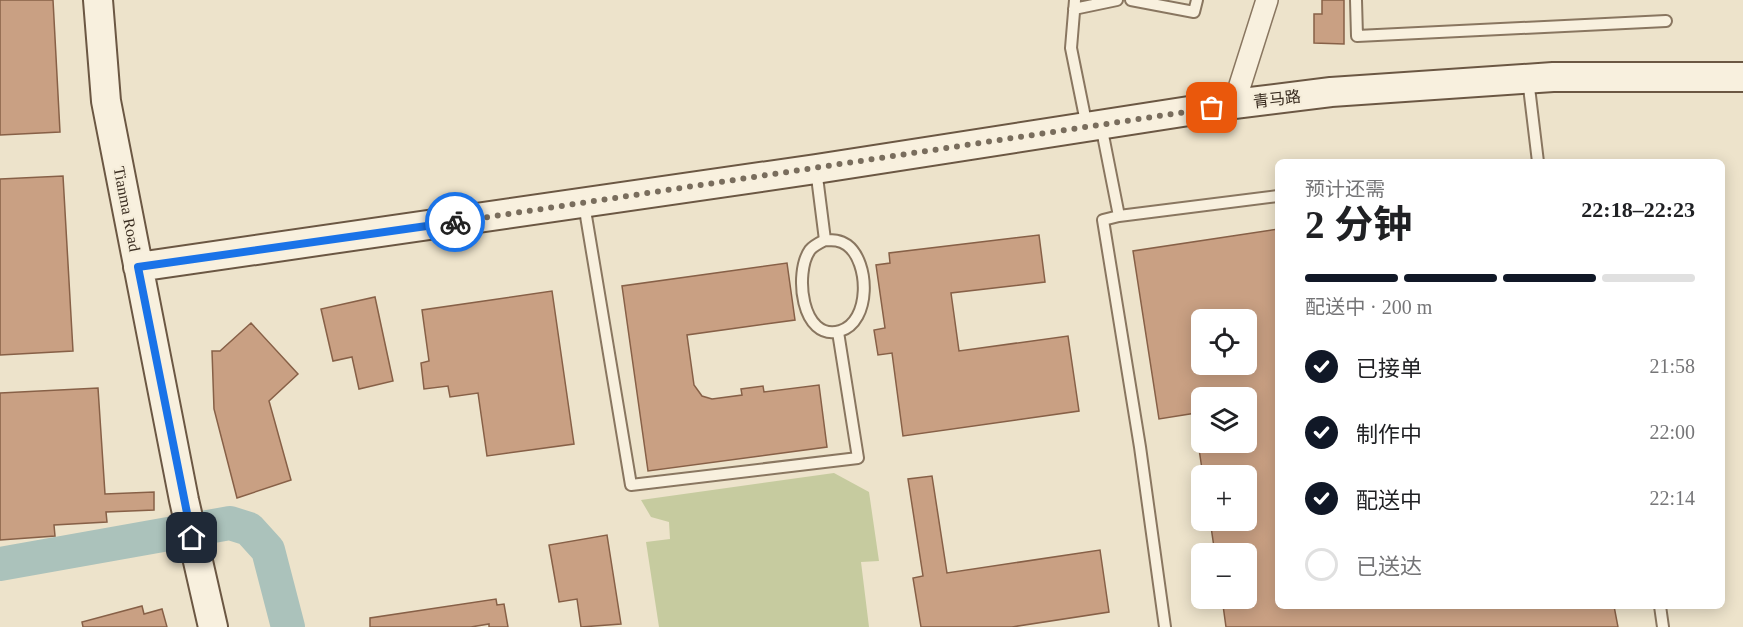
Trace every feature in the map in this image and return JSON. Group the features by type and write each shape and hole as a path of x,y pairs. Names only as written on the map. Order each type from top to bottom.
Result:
{"street":[{"name":"Tianma Road","path":"98,0 106,101 183,500 213,627"},
{"path":"1234,104 1267,0"},
{"name":"青马路","path":"138,267 816,169 1234,104 1331,92 1528,79 1737,77"}],"lane":[{"path":"1118,0 1075,4 1071,48 1119,216"},
{"path":"1131,0 1194,12 1197,0"},
{"path":"1356,0 1357,36 1666,21"},
{"path":"1528,79 1538,159"},
{"path":"816,169 825,240"},
{"path":"1165,627 1140,447 1103,220 1275,196"},
{"path":"583,203 631,486 858,458 838,332"},
{"path":"825,240 840,241 849,247 859,264 864,290 861,312 853,324 838,332 828,331 813,321 808,315 802,292 803,271 810,249 825,240"},
{"path":"1660,609 1663,627"}],"green space":[{"path":"834,473 869,492 879,561 861,562 869,627 659,627 646,542 670,539 669,522 651,517 641,500"}],"building":[{"path":"0,0 53,0 60,132 0,135"},
{"path":"1322,0 1344,0 1344,44 1314,43 1314,14 1322,14"},
{"path":"63,176 73,351 0,355 0,179"},
{"path":"1275,229 1275,609 1615,609 1618,627 1226,627 1224,609 1257,609 1257,543 1213,543 1212,531 1257,531 1257,465 1201,465 1200,453 1257,453 1257,387 1191,387 1191,414 1159,419 1133,251"},
{"path":"1039,235 1045,282 951,293 959,351 1068,336 1079,411 903,436 892,353 878,355 874,330 885,328 876,265 890,263 889,253"},
{"path":"787,263 795,320 687,335 694,385 702,396 712,399 742,395 741,389 763,386 764,392 819,385 827,447 648,471 622,286"},
{"path":"552,291 574,444 487,456 478,393 450,397 448,386 424,389 421,363 429,361 422,310"},
{"path":"375,297 393,381 359,389 352,357 333,361 321,309"},
{"path":"251,323 298,374 269,401 291,480 237,498 214,409 212,351 220,351"},
{"path":"98,388 105,494 154,492 154,510 106,512 107,522 54,525 55,536 0,540 0,393"},
{"path":"932,476 947,573 1100,550 1109,612 1012,627 921,627 913,578 923,576 908,479"},
{"path":"607,535 621,624 581,627 577,599 559,602 549,545"},
{"path":"496,599 497,605 504,604 508,627 489,627 489,624 471,627 370,627 370,618"},
{"path":"142,606 144,614 162,609 167,627 83,627 82,622"}],"waterway":[{"path":"0,564 230,523 249,529 268,550 288,627"}],"way so far":[{"path":"455,222 1212,108"}],"route":[{"path":"192,538 138,267 455,222"}]}
